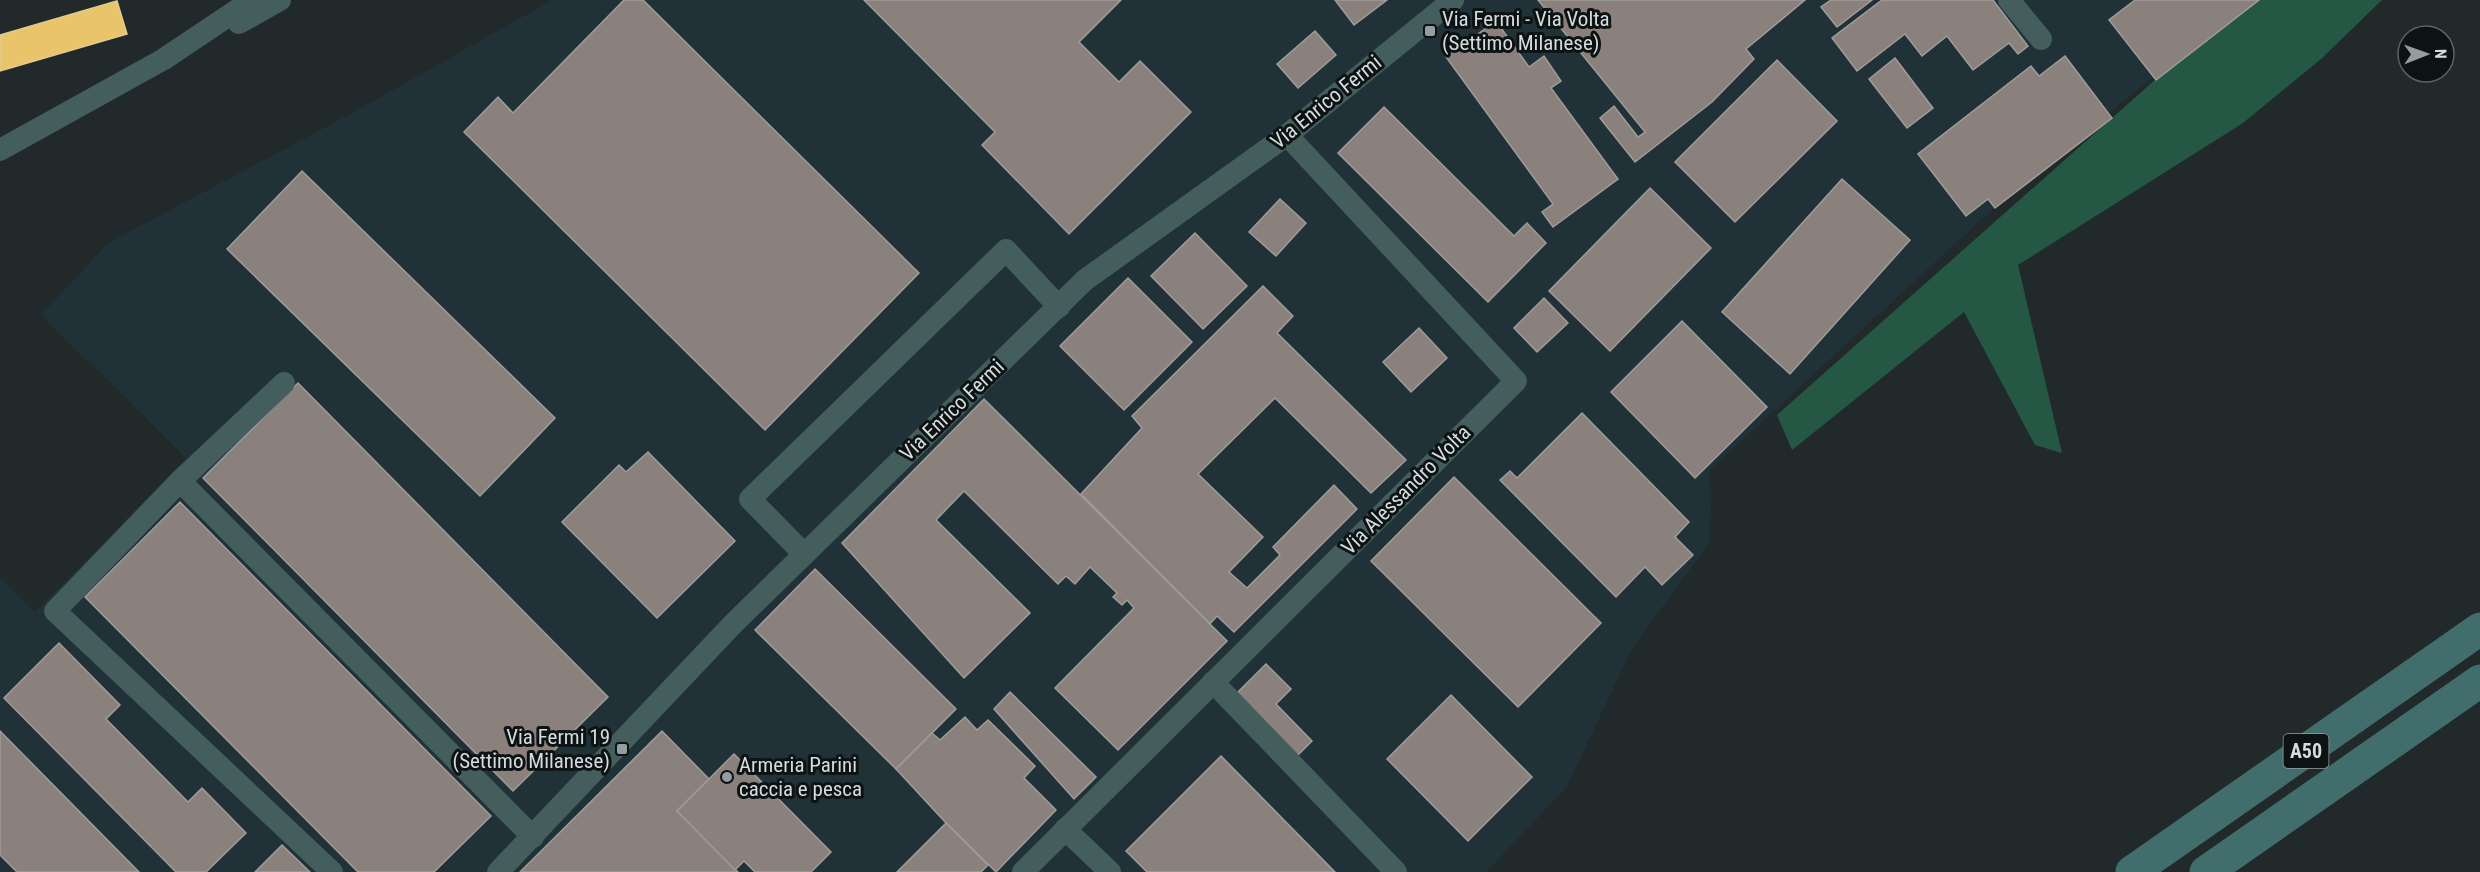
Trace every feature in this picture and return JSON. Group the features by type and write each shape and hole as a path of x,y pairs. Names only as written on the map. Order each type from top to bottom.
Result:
{"highway":[{"name":"A50","path":"2132,872 2480,629"},
{"name":"A50","path":"2206,872 2480,681"}],"street":[{"path":"164,58 252,0"},
{"path":"0,150 164,58 280,0"},
{"name":"Via Enrico Fermi","path":"498,872 733,624 1085,280 1287,135 1453,0"},
{"path":"2009,0 2041,39"},
{"name":"Via Alessandro Volta","path":"1023,872 1516,381 1287,135"},
{"path":"804,554 750,499 963,291 1006,250 1059,307"},
{"path":"284,383 180,481 56,611 332,872"},
{"path":"180,481 533,837"},
{"path":"1213,682 1396,872"},
{"path":"1061,833 1110,872"}],"shaded area":[{"path":"552,0 2251,0 2020,184 1710,470 1709,543 1632,649 1566,788 1486,872 0,872 0,577 35,612 186,458 41,315 108,243 354,112"}],"green space":[{"path":"2245,0 2382,0 2321,59 2243,123 2018,265 2062,453 2035,445 1964,312 1792,450 1777,415"}],"building: Abitazioni":[{"path":"117,1 127,34 0,71 0,35"}],"building: Industria":[{"path":"624,0 643,0 919,273 765,430 464,132 498,97 513,113"},
{"path":"864,0 1121,0 1079,42 1119,82 1140,61 1191,112 1069,234 982,145 995,132"},
{"path":"1335,0 1387,0 1354,25"},
{"path":"1538,0 1805,0 1746,49 1754,59 1712,102 1635,162 1600,118 1614,106 1638,137 1645,132"},
{"path":"1831,0 1872,0 1837,27 1821,7"},
{"path":"1882,0 1993,0 2028,46 2018,54 2009,43 1973,70 1947,36 1922,56 1905,34 1857,71 1832,38"},
{"path":"2135,0 2259,0 2156,80 2109,20"},
{"path":"1496,21 1529,67 1544,56 1561,81 1551,88 1618,179 1553,227 1542,212 1553,204 1446,57"},
{"path":"1315,31 1336,55 1298,88 1277,64"},
{"path":"2065,56 2112,118 1995,208 1988,199 1966,216 1918,154 2031,66 2039,76"},
{"path":"1895,58 1933,108 1907,128 1869,79"},
{"path":"1777,60 1837,121 1735,222 1675,162"},
{"path":"1384,107 1514,236 1527,223 1546,243 1488,302 1338,153"},
{"path":"302,171 555,418 480,496 227,249"},
{"path":"1842,179 1910,240 1790,374 1722,312"},
{"path":"1650,188 1711,248 1610,351 1549,291"},
{"path":"1280,199 1306,223 1276,256 1249,232"},
{"path":"1195,233 1247,286 1203,329 1151,276"},
{"path":"1128,278 1192,342 1124,410 1060,346"},
{"path":"1263,286 1293,316 1277,333 1406,460 1371,493 1275,398 1198,474 1263,537 1229,572 1247,588 1280,555 1273,547 1334,485 1357,509 1234,632 1217,616 1210,624 1081,494 1142,428 1132,416"},
{"path":"1544,298 1568,323 1537,352 1514,328"},
{"path":"1682,321 1767,407 1695,478 1611,392"},
{"path":"1419,328 1447,358 1411,392 1383,362"},
{"path":"298,383 608,697 513,791 203,478"},
{"path":"984,399 1227,641 1118,750 1055,688 1134,608 1127,600 1122,605 1113,597 1117,593 1090,567 1075,584 1066,576 1058,584 964,491 936,520 1030,613 964,678 842,543"},
{"path":"1582,413 1689,522 1675,537 1693,555 1662,585 1645,567 1616,597 1500,480 1510,471 1517,478"},
{"path":"648,452 735,541 657,618 562,522 619,465 626,472"},
{"path":"1454,477 1601,623 1518,707 1371,561"},
{"path":"180,502 491,816 434,872 358,872 85,597"},
{"path":"815,569 956,709 896,769 755,630"},
{"path":"59,643 120,705 106,719 188,802 202,788 246,833 206,872 176,872 4,698"},
{"path":"1266,664 1291,689 1276,704 1312,741 1297,756 1236,694"},
{"path":"1010,692 1096,777 1074,799 994,709"},
{"path":"1451,695 1532,777 1468,841 1387,759"},
{"path":"965,717 977,730 988,720 1035,766 1024,778 1056,810 996,872 896,769 932,733 940,740"},
{"path":"0,731 139,872 17,872 0,855"},
{"path":"662,731 709,779 677,811 738,872 520,872"},
{"path":"734,754 831,852 811,872 755,872 744,861 735,870 677,811"},
{"path":"1221,756 1335,872 1147,872 1126,851"},
{"path":"946,823 988,865 981,872 897,872"},
{"path":"282,845 310,872 255,872"}],"place":[{"name":"Via Fermi - Via Volta (Settimo Milanese)","path":"1430,31"},
{"name":"Via Fermi 19 (Settimo Milanese)","path":"622,749"},
{"name":"Armeria Parini caccia e pesca","path":"727,777"}]}
